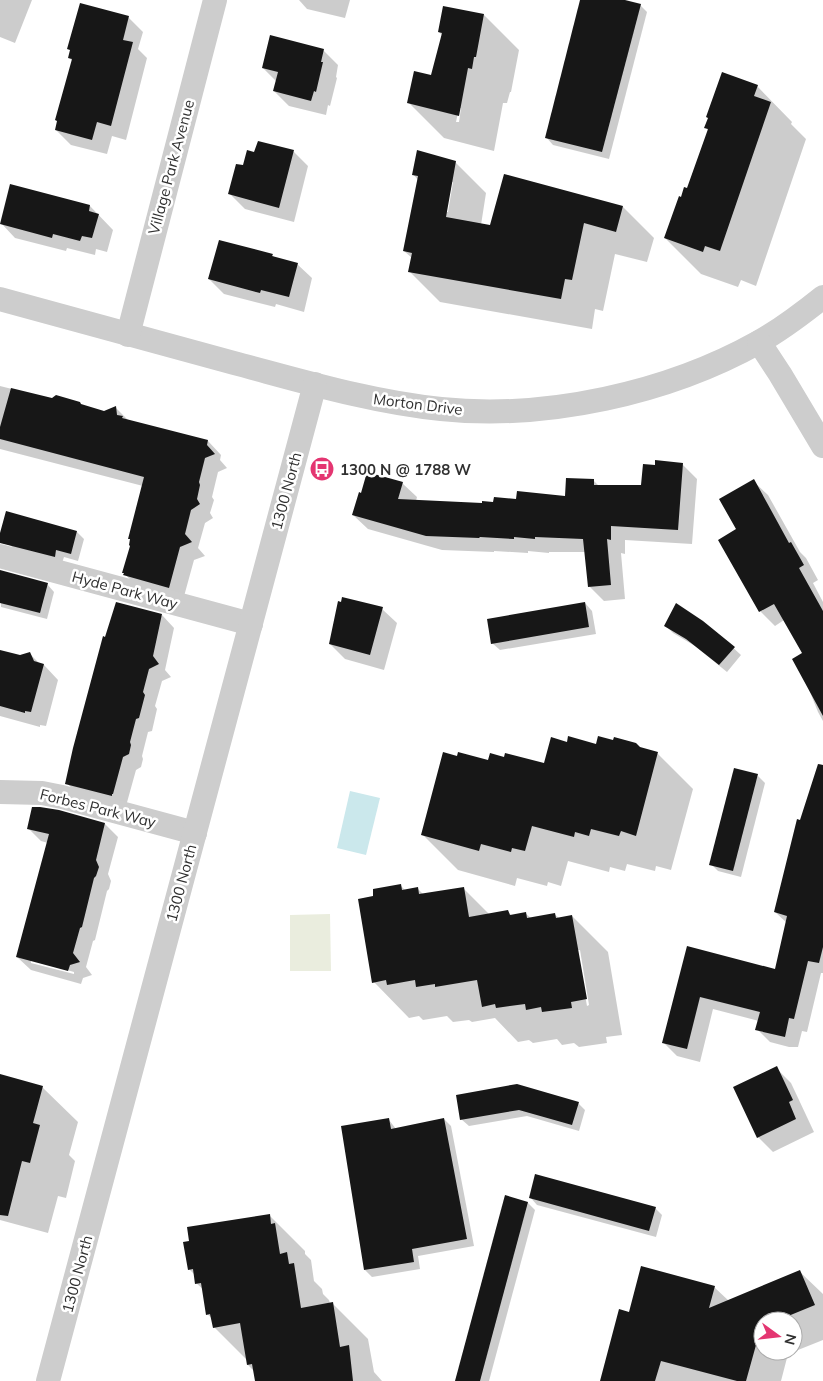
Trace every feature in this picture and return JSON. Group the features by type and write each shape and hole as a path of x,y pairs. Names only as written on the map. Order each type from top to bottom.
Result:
{"street":[{"name":"Village Park Avenue","path":"128,335 215,0"},
{"name":"Morton Drive","path":"0,299 128,335 377,400 442,409 503,412 560,407 613,397 664,383 713,364 759,342 823,297"},
{"path":"759,342 823,446"},
{"name":"1300 North","path":"48,1381 315,384"},
{"name":"Hyde Park Way","path":"0,556 251,624"},
{"name":"Forbes Park Way","path":"0,792 42,793 195,833"}],"shaded area":[{"path":"330,914 331,971 290,971 290,915"}],"water":[{"path":"350,791 380,798 366,855 337,848"}],"building":[{"path":"580,0 625,0 641,4 602,152 545,138"},
{"path":"80,3 129,16 123,40 133,42 111,126 97,122 92,140 55,130 57,121 55,120 72,59 68,58 70,50 67,49"},
{"path":"443,6 484,14 476,57 474,57 472,69 468,68 459,116 407,103 414,71 431,75 442,33 438,32"},
{"path":"270,35 324,49 316,92 314,91 311,101 273,91 278,72 262,68"},
{"path":"722,72 758,85 754,96 771,102 720,251 705,246 703,252 664,238 679,196 681,197 684,187 687,188 708,129 704,128 708,118 706,117"},
{"path":"258,141 294,150 279,208 228,194 236,164 243,165 247,150 254,152"},
{"path":"417,150 456,161 446,217 490,225 504,174 623,206 616,232 584,223 572,280 565,279 561,299 408,272 412,253 403,251 418,176 412,175"},
{"path":"10,184 90,205 89,211 99,214 92,238 82,236 80,241 53,234 52,238 0,224"},
{"path":"219,240 273,254 272,256 298,263 289,297 261,290 260,293 208,279"},
{"path":"11,388 52,398 56,395 104,411 116,406 117,415 123,416 122,418 208,440 207,445 215,454 205,458 197,499 200,504 191,510 185,534 192,542 180,547 169,588 123,575 124,573 122,573 130,546 130,539 128,539 144,477 0,439 0,427"},
{"path":"655,460 683,463 678,530 611,526 611,540 607,539 611,585 588,587 583,539 426,536 352,515 367,472 403,482 398,499 482,503 482,501 493,502 494,497 516,499 517,491 565,496 566,478 594,479 594,485 641,485 643,464 655,465"},
{"path":"754,479 789,543 791,542 804,565 799,568 823,611 823,716 792,659 802,653 774,604 759,612 718,540 736,529 719,499"},
{"path":"6,511 77,531 71,554 56,550 55,557 0,543 0,533"},
{"path":"0,570 48,583 40,613 0,603"},
{"path":"342,597 383,607 370,655 329,644 338,601 341,602"},
{"path":"116,602 162,614 153,656 159,664 149,669 143,692 145,695 139,718 136,719 129,754 123,757 112,796 65,784 103,636 105,637"},
{"path":"585,602 589,627 491,644 487,619"},
{"path":"676,603 703,621 735,647 719,665 686,639 664,626"},
{"path":"0,650 20,655 30,652 34,661 44,664 31,712 25,711 25,713 0,706"},
{"path":"568,736 596,744 598,736 613,740 614,737 658,752 636,836 621,831 619,836 591,829 589,836 575,832 574,837 532,826 525,851 512,848 511,852 481,844 479,851 421,835 443,752 457,756 458,752 488,760 490,753 504,757 505,753 544,763 551,737 567,742"},
{"path":"818,764 823,765 823,947 819,963 808,961 794,1019 789,1018 785,1037 755,1030 760,1012 700,997 687,1049 662,1043 687,946 775,969 787,916 774,912 797,819 800,820"},
{"path":"734,768 758,774 733,871 709,865"},
{"path":"32,807 59,810 105,823 96,860 99,867 94,878 82,927 80,928 73,953 80,962 70,965 68,971 16,957 49,834 27,829"},
{"path":"401,884 402,890 418,887 419,894 464,887 469,917 508,910 510,915 526,912 527,918 555,913 556,918 572,915 587,999 571,1002 572,1008 542,1012 541,1007 526,1010 525,1004 496,1008 495,1004 482,1007 477,980 435,987 435,984 416,987 415,980 387,985 386,980 372,983 358,899 373,896 373,889"},
{"path":"777,1066 793,1100 789,1102 796,1119 757,1138 733,1087"},
{"path":"0,1074 43,1086 33,1123 40,1125 30,1163 22,1161 8,1216 0,1215"},
{"path":"517,1084 579,1102 572,1125 519,1110 460,1120 456,1095"},
{"path":"389,1118 391,1129 444,1118 467,1239 412,1249 414,1262 364,1270 341,1126"},
{"path":"535,1174 656,1207 649,1231 529,1198"},
{"path":"505,1195 528,1202 480,1381 455,1381"},
{"path":"270,1214 271,1224 275,1223 280,1254 287,1252 289,1264 294,1263 301,1308 333,1302 340,1347 349,1345 353,1381 255,1381 252,1364 247,1365 240,1323 213,1328 210,1314 206,1315 201,1283 195,1284 193,1269 188,1270 183,1242 189,1241 187,1227"},
{"path":"641,1266 715,1286 709,1308 800,1270 815,1305 800,1311 753,1311 753,1356 746,1381 737,1381 661,1361 655,1381 600,1381 619,1309 629,1312"}],"place":[{"name":"1300 N @ 1788 W","path":"322,469"}]}
